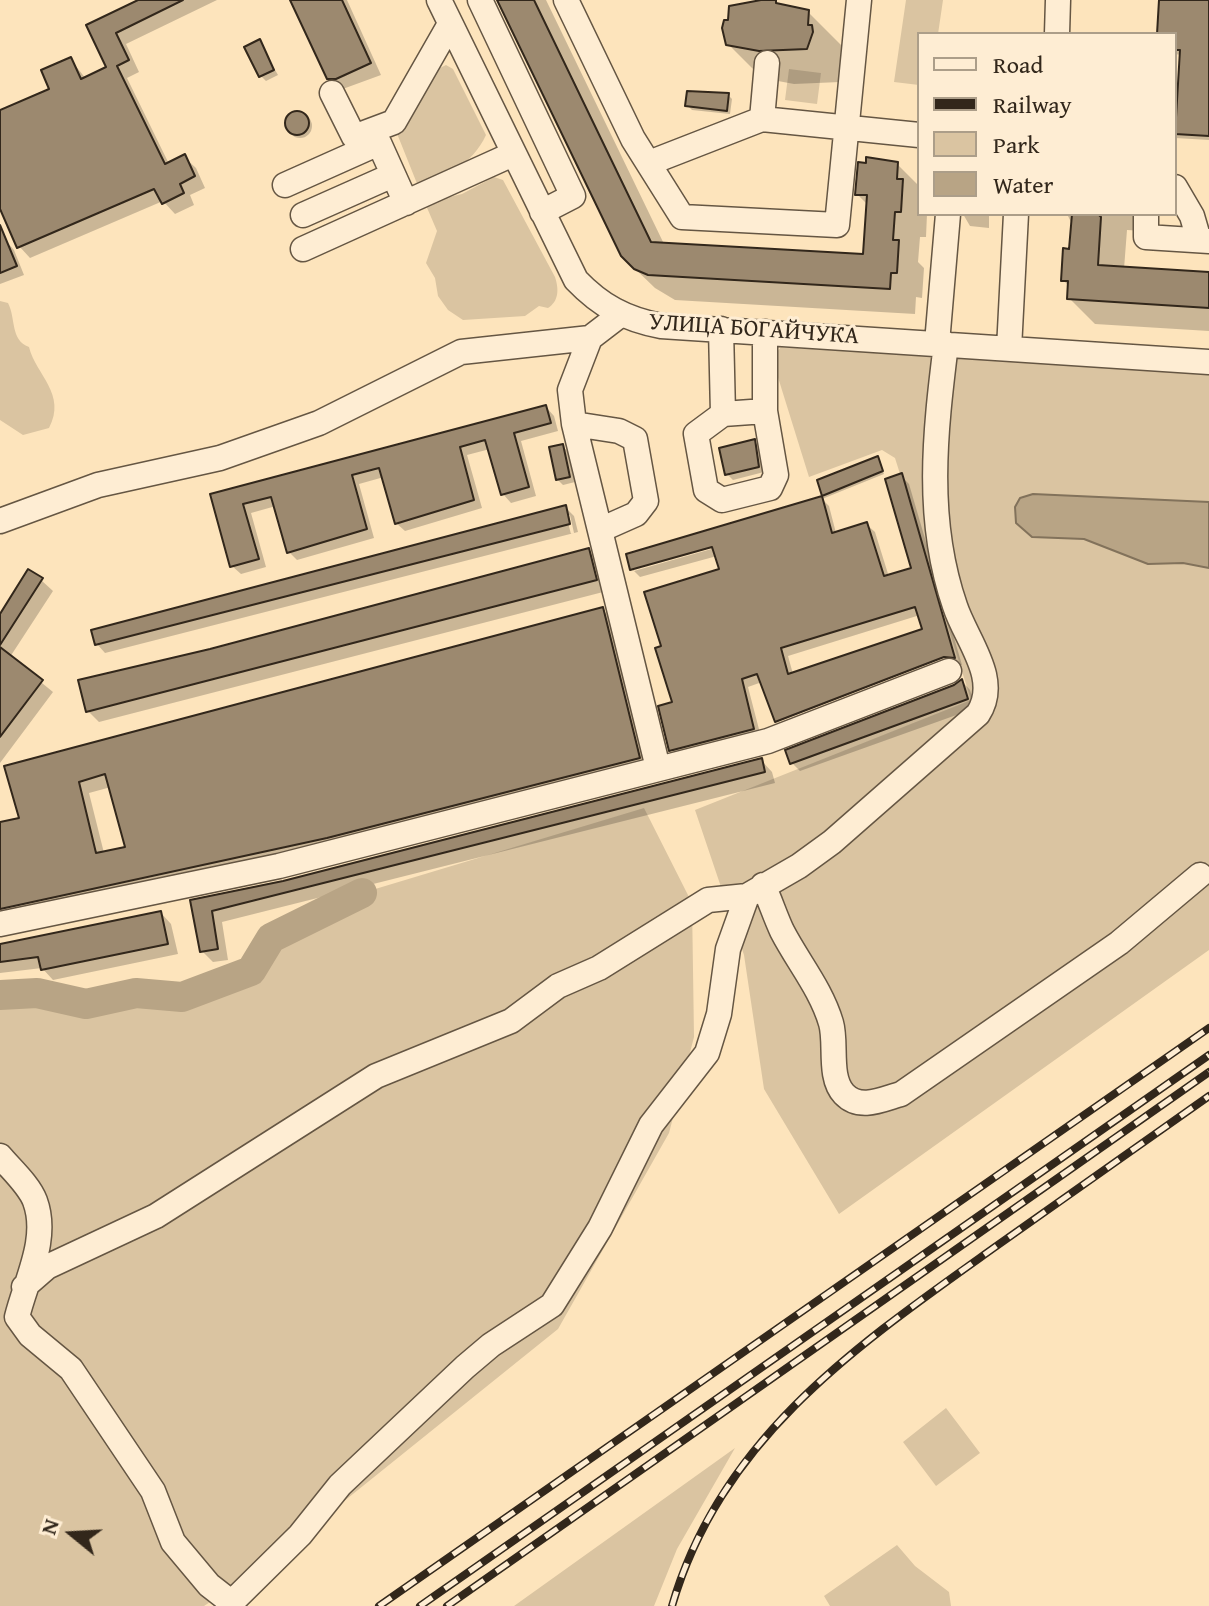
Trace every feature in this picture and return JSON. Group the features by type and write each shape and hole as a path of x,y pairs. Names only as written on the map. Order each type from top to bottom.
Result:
{"street":[{"name":"УЛИЦА БОГАЙЧУКА","path":"439,0 576,280 594,298 620,315 661,326 1209,362"},
{"path":"480,0 573,196 542,212"},
{"path":"566,0 633,139 682,217 837,225 859,0"},
{"path":"1057,32 1058,0"},
{"path":"332,93 354,137 394,122 450,24"},
{"path":"762,119 767,63"},
{"path":"649,163 762,119 917,135"},
{"path":"285,185 379,143 406,203"},
{"path":"303,249 513,154"},
{"path":"303,215 393,175"},
{"path":"1146,216 1146,237 1204,240 1177,190"},
{"path":"24,1287 47,1267 156,1216 376,1076 511,1021 558,986 599,968 708,900 755,891 832,842 978,714 987,701 981,663 955,606 932,468 948,216"},
{"path":"1009,349 1016,216"},
{"path":"0,521 98,485 220,458 319,423 461,352 590,338 620,315"},
{"path":"721,329 723,414"},
{"path":"765,332 765,411 776,475 770,488 722,500 706,490 696,434 723,414 765,411"},
{"path":"590,338 570,390 574,424 658,768"},
{"path":"574,424 619,431 635,439 646,501 636,514 600,530"},
{"path":"0,924 279,866 768,741 949,671"},
{"path":"755,891 824,1001 833,1030 838,1084 843,1094 857,1103 869,1103 901,1094 1119,943 1200,875"},
{"path":"0,1156 34,1198 39,1220 37,1255 24,1287 17,1317 30,1335 71,1369 153,1491 173,1542 209,1585 230,1604 300,1535 340,1485 465,1367 491,1345 552,1305 600,1228 651,1125 707,1053 719,1014 728,949 755,891"}],"green space":[{"path":"906,0 943,0 938,32 917,32 917,85 894,82"},
{"path":"446,65 453,69 486,135 466,161 418,186 396,131 438,69"},
{"path":"789,69 821,73 817,104 785,100"},
{"path":"494,177 503,180 555,277 557,294 548,308 539,306 525,316 463,320 448,310 438,296 435,278 426,263 437,231 425,203 462,194"},
{"path":"0,301 8,303 16,334 29,347 52,395 54,416 49,428 23,435 0,420"},
{"path":"781,347 1209,374 1209,950 839,1214 764,1089 744,955 695,810 971,700 895,458 882,450 809,477 772,358"},
{"path":"644,808 692,903 694,1037 669,1133 558,1329 256,1572 204,1606 0,1606 0,995 37,993 86,1004 136,993 182,997 251,971 271,938 362,893"},
{"path":"946,1408 980,1453 936,1486 903,1442"},
{"path":"735,1448 677,1549 654,1606 514,1606"},
{"path":"897,1545 915,1566 949,1592 951,1606 830,1606 824,1596"}],"water":[{"path":"1033,494 1209,502 1209,568 1183,563 1148,564 1084,539 1032,537 1016,523 1015,507 1020,498"}],"building":[{"path":"138,0 183,0 116,33 129,60 117,66 165,164 185,154 195,176 180,184 184,193 162,204 154,189 17,248 0,209 0,110 49,89 41,70 71,57 81,79 106,67 86,25"},
{"path":"290,0 342,0 371,63 336,79 327,79"},
{"path":"497,0 534,0 651,242 863,254 867,195 855,195 858,162 866,163 866,157 898,162 897,179 903,179 901,212 895,212 893,240 899,240 897,273 891,273 890,289 648,275 634,269 621,256"},
{"path":"776,0 776,3 809,10 808,25 812,25 813,32 807,49 759,51 726,45 722,28 724,20 728,20 729,6"},
{"path":"1159,0 1209,0 1209,136 1177,134 1180,50 1177,50 1177,32 1157,32"},
{"path":"260,39 274,70 259,77 244,47"},
{"path":"687,91 729,93 727,111 685,106"},
{"path":"297,111 308,118 309,123 302,134 297,135 286,128 285,123 292,112"},
{"path":"1072,216 1100,216 1098,265 1209,272 1209,308 1067,299 1068,281 1061,281 1063,248 1069,249"},
{"path":"0,225 17,266 0,273"},
{"path":"546,405 551,423 514,433 529,487 501,495 485,440 460,447 474,500 395,524 379,468 352,475 367,529 287,553 271,497 243,504 259,559 230,567 210,494"},
{"path":"755,439 759,467 725,475 719,448"},
{"path":"563,444 570,477 556,480 549,447"},
{"path":"878,456 883,471 822,496 817,480"},
{"path":"902,473 955,658 944,657 775,722 757,674 742,679 754,729 669,751 658,706 672,702 655,648 661,646 644,592 719,569 712,547 630,570 626,554 822,496 832,533 867,522 884,576 911,568 885,479","holes":["915,607 922,629 788,674 781,648"]},
{"path":"566,505 570,524 95,645 91,630"},
{"path":"589,548 597,580 86,712 78,680 210,649"},
{"path":"28,569 43,578 0,645 0,614"},
{"path":"603,607 640,758 327,838 0,909 0,822 19,818 4,766","holes":["105,774 125,847 96,853 79,782"]},
{"path":"0,647 43,680 0,737"},
{"path":"962,679 968,699 790,764 785,750 954,685"},
{"path":"762,758 765,772 212,911 218,949 200,952 190,900 283,881"},
{"path":"161,911 168,944 41,970 38,957 0,962 0,944"}],"waterway":[{"path":"0,995 37,993 86,1004 136,993 182,997 251,971 271,938 362,893"}],"railway":[{"path":"379,1606 1209,1028"},
{"path":"420,1606 1209,1055"},
{"path":"447,1606 1209,1072"},
{"path":"672,1606 694,1546 724,1492 760,1444 801,1400 894,1320 1209,1096"}]}
